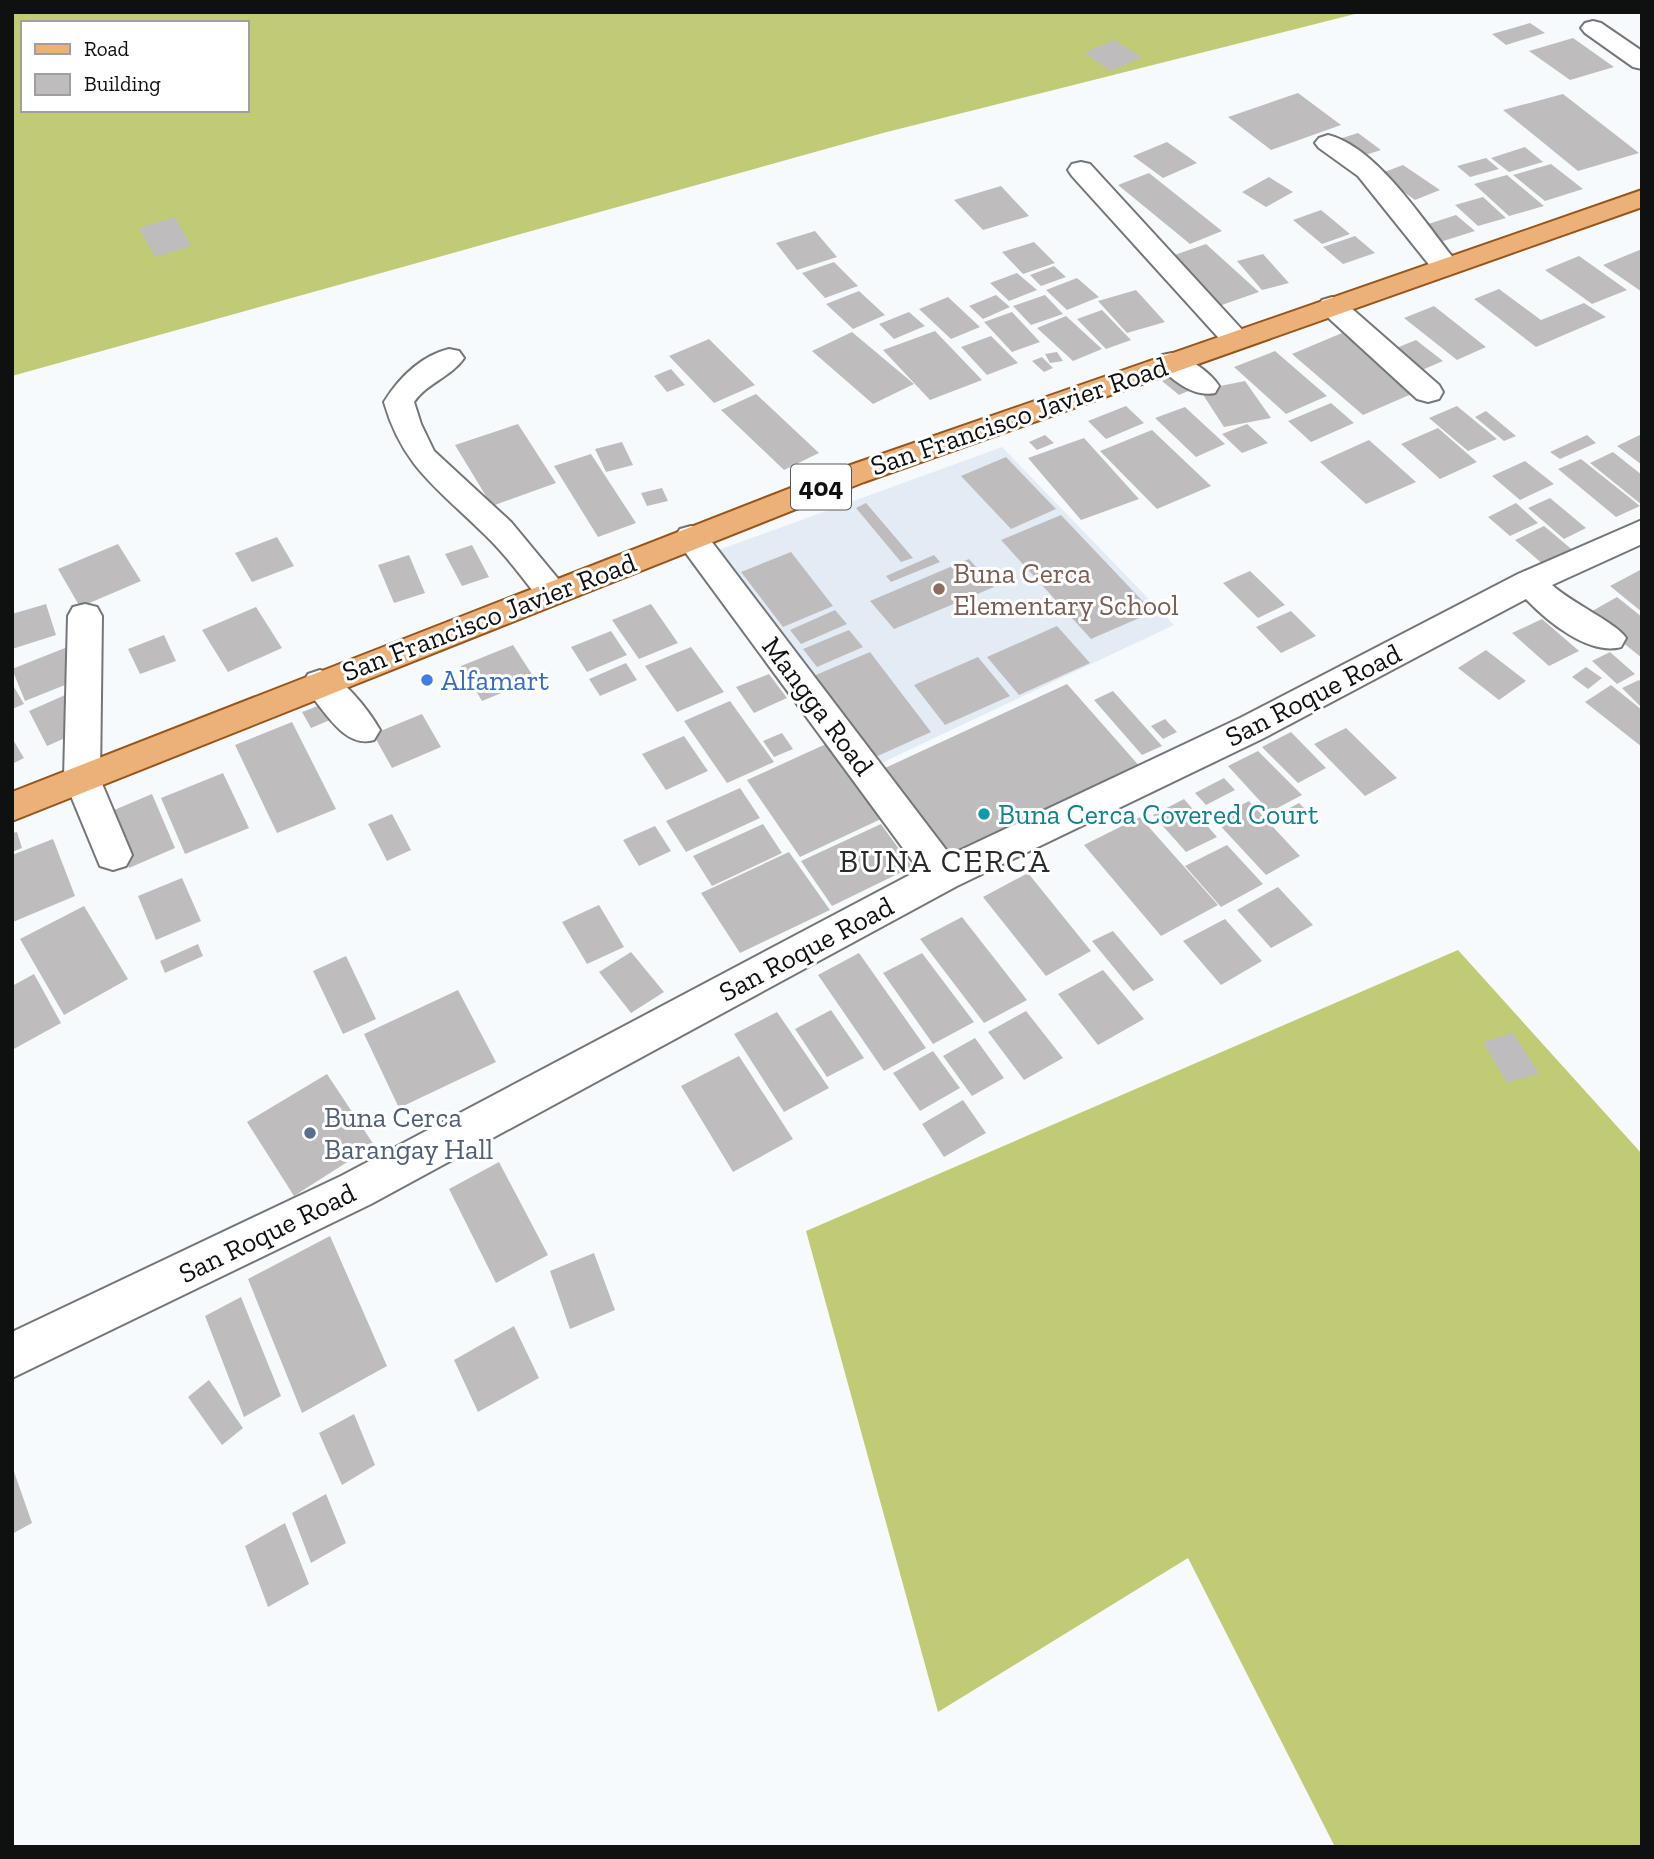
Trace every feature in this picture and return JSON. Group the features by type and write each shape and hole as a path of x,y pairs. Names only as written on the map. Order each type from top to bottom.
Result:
{"main road":[{"name":"San Francisco Javier Road","path":"12,807 320,683 853,475 1642,198"}],"street":[{"path":"1593,28 1642,62"},
{"path":"1328,142 1367,170 1444,266"},
{"path":"1081,170 1236,340"},
{"path":"1332,306 1428,392"},
{"path":"449,358 412,383 400,402 405,428 435,474 493,523 552,592"},
{"path":"1172,362 1204,386"},
{"name":"San Roque Road","path":"12,1356 356,1190 944,875 1252,728 1530,582 1642,531"},
{"name":"Mangga Road","path":"691,537 944,875"},
{"path":"1530,582 1546,602 1569,620 1609,638"},
{"path":"85,616 82,779 113,855"},
{"path":"320,683 362,730"}],"shaded area":[{"name":"Buna Cerca Elementary School","path":"1002,447 1174,625 871,768 713,552"}],"green space":[{"path":"12,12 1363,12 883,133 12,376"},
{"path":"1458,950 1642,1154 1642,1847 1335,1847 1188,1558 938,1712 806,1231"}],"building":[{"path":"1530,23 1545,33 1506,45 1492,34"},
{"path":"1573,38 1614,67 1570,80 1529,51"},
{"path":"1114,40 1142,57 1111,71 1084,53"},
{"path":"1298,93 1341,125 1271,150 1228,117"},
{"path":"1563,94 1639,153 1578,171 1503,110"},
{"path":"1358,133 1381,150 1359,157 1336,140"},
{"path":"1167,142 1197,163 1163,178 1133,156"},
{"path":"1525,147 1543,162 1509,172 1491,158"},
{"path":"1486,158 1499,169 1470,177 1457,166"},
{"path":"1551,164 1583,189 1545,201 1513,175"},
{"path":"1403,165 1440,190 1415,200 1379,174"},
{"path":"1149,173 1222,231 1190,244 1118,185"},
{"path":"1507,175 1544,206 1509,216 1474,184"},
{"path":"1269,177 1293,192 1266,207 1242,192"},
{"path":"1001,186 1029,216 983,230 954,200"},
{"path":"1483,197 1506,218 1478,226 1455,205"},
{"path":"1321,210 1350,234 1322,244 1293,220"},
{"path":"1456,215 1475,231 1437,243 1419,227"},
{"path":"175,217 191,246 155,257 139,228"},
{"path":"815,231 837,257 797,270 776,243"},
{"path":"1355,236 1375,253 1343,264 1323,247"},
{"path":"1034,242 1055,263 1023,274 1002,252"},
{"path":"1206,244 1259,292 1219,306 1166,258"},
{"path":"1642,249 1642,292 1603,265"},
{"path":"1263,254 1289,283 1262,290 1237,261"},
{"path":"1579,256 1627,290 1592,304 1545,270"},
{"path":"834,262 858,286 825,298 802,273"},
{"path":"1054,266 1066,277 1041,286 1030,275"},
{"path":"1017,273 1037,290 1009,301 990,283"},
{"path":"1077,278 1099,297 1067,310 1046,290"},
{"path":"1499,289 1541,320 1584,303 1606,317 1536,347 1474,299"},
{"path":"1136,290 1165,322 1127,333 1098,301"},
{"path":"859,291 885,315 853,329 826,304"},
{"path":"996,295 1010,307 983,319 969,306"},
{"path":"1045,295 1063,314 1031,325 1013,306"},
{"path":"948,297 980,327 951,339 919,309"},
{"path":"1434,306 1486,347 1457,360 1404,318"},
{"path":"1102,310 1131,340 1106,349 1077,319"},
{"path":"909,312 925,326 894,339 879,324"},
{"path":"1012,312 1040,342 1012,352 984,322"},
{"path":"1066,316 1102,349 1073,361 1037,328"},
{"path":"935,331 982,380 930,400 883,350"},
{"path":"852,332 914,384 873,404 812,351"},
{"path":"1342,333 1414,393 1363,415 1292,354"},
{"path":"991,336 1018,363 987,375 961,347"},
{"path":"709,339 755,385 714,403 669,356"},
{"path":"1416,340 1443,361 1415,373 1389,351"},
{"path":"1275,351 1327,396 1286,414 1234,367"},
{"path":"1057,352 1063,361 1050,363 1045,354"},
{"path":"1042,357 1053,368 1044,372 1032,361"},
{"path":"671,369 685,385 667,392 654,376"},
{"path":"1177,374 1195,388 1179,395 1162,381"},
{"path":"1245,381 1271,418 1224,427 1200,390"},
{"path":"756,394 819,453 784,470 721,410"},
{"path":"1331,403 1354,423 1311,442 1288,421"},
{"path":"1126,406 1144,423 1106,439 1088,421"},
{"path":"1457,406 1497,439 1468,451 1429,418"},
{"path":"1185,407 1225,444 1196,457 1155,418"},
{"path":"1486,411 1516,436 1504,441 1475,417"},
{"path":"518,424 556,483 492,506 455,445"},
{"path":"1247,424 1268,443 1242,453 1222,434"},
{"path":"1438,428 1477,462 1440,479 1401,444"},
{"path":"1152,430 1211,486 1157,509 1100,451"},
{"path":"1642,434 1642,465 1617,446"},
{"path":"1045,435 1054,443 1037,450 1029,442"},
{"path":"1587,435 1596,443 1560,459 1550,452"},
{"path":"1084,438 1139,499 1081,520 1028,458"},
{"path":"1369,440 1416,482 1366,504 1320,462"},
{"path":"622,442 633,465 606,472 595,449"},
{"path":"1613,452 1642,475 1642,505 1590,463"},
{"path":"591,454 636,523 598,537 554,466"},
{"path":"1006,457 1056,509 1011,529 961,476"},
{"path":"1581,459 1640,506 1616,517 1558,469"},
{"path":"1525,461 1554,484 1520,500 1492,476"},
{"path":"662,488 668,501 647,506 641,493"},
{"path":"1550,498 1586,528 1564,539 1528,508"},
{"path":"866,503 913,558 901,562 856,508"},
{"path":"1516,503 1538,523 1510,536 1488,517"},
{"path":"1061,515 1153,612 1091,639 1001,540"},
{"path":"1544,526 1575,552 1545,566 1515,540"},
{"path":"277,537 294,566 252,582 235,553"},
{"path":"118,544 141,581 80,607 58,569"},
{"path":"472,545 489,577 462,586 445,554"},
{"path":"791,552 833,606 783,627 741,572"},
{"path":"409,555 425,593 394,603 378,565"},
{"path":"934,555 940,562 891,582 886,576"},
{"path":"969,559 994,587 894,629 870,601"},
{"path":"1642,569 1642,612 1610,586"},
{"path":"1250,571 1285,605 1258,618 1223,583"},
{"path":"1617,597 1642,617 1642,658 1587,614"},
{"path":"46,604 56,635 12,649 12,614"},
{"path":"651,604 678,643 639,659 612,620"},
{"path":"256,607 282,648 228,672 202,630"},
{"path":"835,610 847,624 801,644 790,630"},
{"path":"1291,611 1316,636 1281,653 1256,627"},
{"path":"1542,619 1579,651 1549,666 1512,633"},
{"path":"1057,626 1090,663 1019,695 987,657"},
{"path":"849,630 863,647 817,667 803,649"},
{"path":"611,631 627,655 587,672 571,647"},
{"path":"164,635 176,661 140,674 128,649"},
{"path":"80,642 95,673 25,701 12,669"},
{"path":"513,645 535,679 482,701 461,666"},
{"path":"691,647 724,692 677,712 645,666"},
{"path":"1486,650 1526,681 1499,700 1458,668"},
{"path":"870,652 931,732 871,759 811,677"},
{"path":"1610,652 1635,674 1617,684 1592,661"},
{"path":"978,657 1010,696 945,725 914,685"},
{"path":"626,663 637,680 600,696 589,679"},
{"path":"1586,667 1602,678 1588,689 1572,677"},
{"path":"769,674 787,698 754,713 736,687"},
{"path":"1639,680 1642,683 1640,706 1622,688"},
{"name":"Buna Cerca Covered Court","path":"1067,684 1142,769 955,860 885,768"},
{"path":"1611,685 1642,710 1642,747 1585,702"},
{"path":"14,687 24,704 12,709 12,688"},
{"path":"1113,691 1162,746 1142,755 1094,700"},
{"path":"72,692 90,727 47,746 29,711"},
{"path":"730,701 774,762 727,783 684,721"},
{"path":"323,704 330,720 311,728 302,712"},
{"path":"422,714 441,747 392,768 373,734"},
{"path":"1165,719 1177,732 1163,739 1151,726"},
{"path":"292,722 336,809 277,833 235,745"},
{"path":"1346,728 1397,778 1365,796 1314,744"},
{"path":"1291,732 1326,768 1298,783 1262,747"},
{"path":"782,733 793,749 774,757 763,741"},
{"path":"684,736 708,771 666,790 642,754"},
{"path":"12,738 24,758 12,764"},
{"path":"826,744 881,819 800,857 747,780"},
{"path":"1258,751 1302,795 1270,812 1228,766"},
{"path":"223,773 249,828 185,854 161,798"},
{"path":"1224,778 1235,790 1206,805 1195,793"},
{"path":"740,788 760,818 686,852 666,821"},
{"path":"152,794 175,848 129,868 107,813"},
{"path":"1184,799 1217,837 1186,852 1153,815"},
{"path":"1249,801 1300,856 1266,875 1214,819"},
{"path":"1299,803 1306,810 1284,822 1277,815"},
{"path":"392,814 411,850 387,861 368,824"},
{"path":"1140,817 1218,905 1161,936 1084,845"},
{"path":"763,824 782,853 712,886 693,856"},
{"path":"881,824 912,867 832,906 801,861"},
{"path":"655,826 671,851 639,866 623,840"},
{"path":"17,832 22,848 12,852 12,833"},
{"path":"53,839 75,896 13,922 12,855"},
{"path":"1227,845 1263,884 1221,907 1185,866"},
{"path":"789,852 830,910 740,953 701,893"},
{"path":"1028,873 1091,951 1046,976 983,897"},
{"path":"182,878 201,921 156,940 138,896"},
{"path":"1278,887 1313,925 1271,948 1237,910"},
{"path":"599,905 624,947 587,964 562,922"},
{"path":"84,906 128,979 64,1015 20,939"},
{"path":"962,917 1027,1000 984,1023 920,939"},
{"path":"1225,919 1262,961 1221,985 1183,941"},
{"path":"1113,931 1154,980 1133,991 1092,941"},
{"path":"198,944 203,956 165,973 160,961"},
{"path":"631,952 664,992 631,1013 599,972"},
{"path":"859,953 926,1048 884,1071 818,975"},
{"path":"922,953 974,1022 933,1044 883,973"},
{"path":"346,956 376,1019 343,1034 313,971"},
{"path":"1103,970 1144,1019 1098,1045 1058,994"},
{"path":"34,974 61,1023 12,1050 12,986"},
{"path":"458,990 496,1062 399,1108 364,1034"},
{"path":"831,1010 864,1058 827,1077 795,1029"},
{"path":"1026,1011 1063,1058 1024,1080 988,1032"},
{"path":"777,1012 829,1088 784,1112 734,1034"},
{"path":"1513,1033 1539,1073 1507,1083 1483,1042"},
{"path":"975,1038 1004,1078 972,1096 943,1056"},
{"path":"933,1051 960,1088 920,1111 893,1073"},
{"path":"739,1056 793,1139 733,1172 681,1086"},
{"name":"Buna Cerca Barangay Hall","path":"327,1074 374,1145 294,1196 247,1122"},
{"path":"963,1100 986,1133 944,1157 922,1124"},
{"path":"499,1162 548,1255 496,1283 449,1189"},
{"path":"330,1236 387,1366 302,1413 248,1279"},
{"path":"594,1253 615,1310 570,1329 550,1271"},
{"path":"241,1297 281,1396 244,1417 205,1316"},
{"path":"514,1326 539,1378 478,1412 454,1360"},
{"path":"209,1380 243,1428 222,1445 188,1397"},
{"path":"354,1414 375,1465 342,1485 319,1433"},
{"path":"12,1466 32,1523 12,1534"},
{"path":"326,1494 346,1543 311,1563 292,1513"},
{"path":"285,1523 309,1584 268,1607 245,1546"}],"place":[{"name":"Buna Cerca Elementary School","path":"939,589"},
{"name":"Alfamart","path":"427,680"},
{"name":"Buna Cerca Covered Court","path":"984,814"},
{"name":"Buna Cerca Barangay Hall","path":"310,1133"}],"district":[{"name":"BUNA CERCA","path":"945,861"}]}
